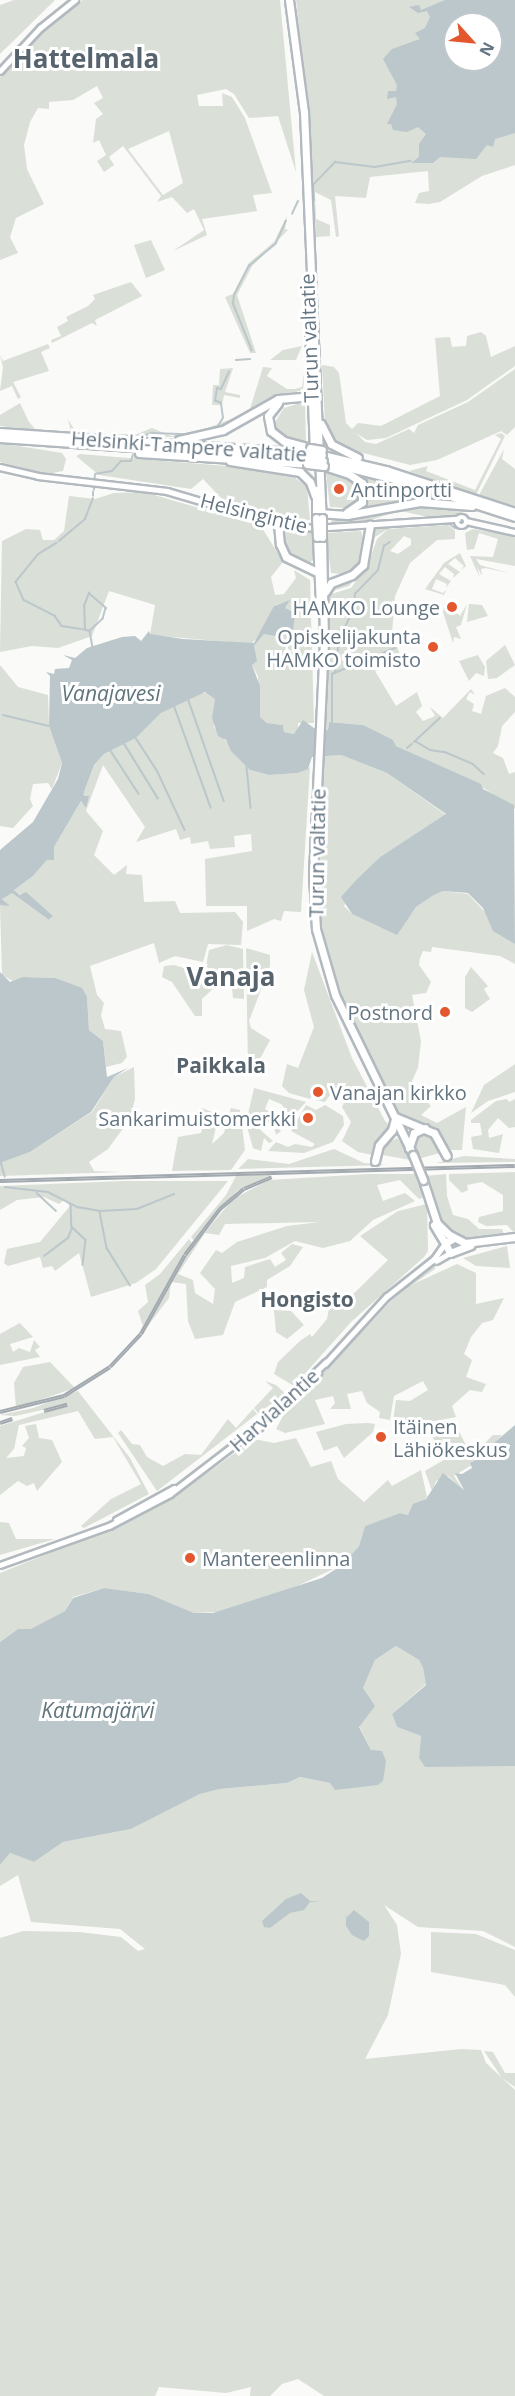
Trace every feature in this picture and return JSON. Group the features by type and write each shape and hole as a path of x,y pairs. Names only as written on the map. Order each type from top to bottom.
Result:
{"highway":[{"name":"Turun valtatie","path":"287,0 301,124 311,382 321,514 318,555 324,594 321,725 313,874 319,946 335,995 411,1151 424,1182 436,1223 456,1239"},
{"name":"Turun valtatie","path":"287,0 304,112 312,400"},
{"path":"143,443 212,434 244,421 278,399 312,400"},
{"path":"309,456 279,438 268,420 272,408 279,403 312,400"},
{"path":"312,400 328,441 358,458 439,482 495,505"},
{"name":"Helsinki-Tampere valtatie","path":"0,432 60,443"},
{"name":"Helsinki-Tampere valtatie","path":"0,438 38,443 60,443"},
{"path":"60,443 186,456 296,471 310,482 321,514"},
{"name":"Helsinki-Tampere valtatie","path":"79,445 143,443 240,446 323,458 394,473 515,512"},
{"name":"Helsinki-Tampere valtatie","path":"79,445 309,456"},
{"path":"186,456 358,458"},
{"path":"321,514 348,512 359,506 364,496 357,478 323,458"},
{"name":"Helsinki-Tampere valtatie","path":"323,458 401,480 515,517"},
{"path":"321,514 420,502 502,513"},
{"path":"281,523 279,539 286,557 321,574 341,579"},
{"path":"324,594 331,583 363,565 368,537 367,526"},
{"name":"Turun valtatie","path":"321,537 323,547 322,677"},
{"path":"304,566 312,564 318,555"},
{"path":"392,1111 438,1136 447,1156"},
{"path":"375,1161 379,1145 394,1126 392,1111"},
{"path":"411,1151 414,1133 425,1128"},
{"path":"386,1137 403,1133"},
{"name":"Turun valtatie","path":"424,1182 432,1222 454,1253"},
{"name":"Harvialantie","path":"456,1239 465,1243 515,1238"},
{"name":"Harvialantie","path":"454,1253 473,1245 515,1238"},
{"path":"445,1243 456,1239 454,1253"}],"main road":[{"path":"0,71 40,28 75,0"},
{"name":"Helsingintie","path":"0,466 75,483 103,483 175,493 281,523 326,529 405,520 458,521"},
{"path":"458,521 515,532"},
{"path":"458,521 466,523"},
{"name":"Harvialantie","path":"0,1565 96,1531 141,1510 198,1475 326,1362 405,1280 434,1259 445,1243"},
{"name":"Harvialantie","path":"405,1280 454,1253"}],"shaded area":[{"path":"14,0 55,0 0,54 0,5"},
{"path":"83,0 280,0 296,172 278,116 249,118 234,94 226,89 197,95 199,106 223,106 222,93 232,97 245,118 272,193 253,195 257,211 202,219 207,235 173,251 204,230 194,209 187,213 172,197 157,202 161,196 123,146 109,157 114,165 104,172 97,161 106,155 99,140 93,143 96,119 103,114 94,103 103,98 97,86 73,100 49,102 49,109 38,108 30,122 24,145 27,169 44,204 16,218 10,237 18,253 0,260 0,77 51,23","holes":["169,131 183,183 163,195 128,149"]},
{"path":"296,0 515,0 515,165 482,176 440,202 429,204 415,203 419,193 429,191 428,171 370,177 366,198 335,196 339,236 336,237 331,200 315,192 316,219 330,225 330,236 316,237 309,123"},
{"path":"287,216 285,229 288,230 252,266 237,295 256,353 250,353 225,297 233,294 249,263 274,242"},
{"path":"151,240 165,270 146,278 134,245"},
{"path":"131,282 142,296 95,320 97,326 92,323 52,343 51,340 61,336 57,327 68,321 66,317 88,306 95,299 93,295"},
{"path":"481,332 486,336 491,357 515,346 515,366 467,400 386,438 367,440 354,432 352,429 358,423 381,426 440,396 435,338 450,337 452,347 466,346 467,336"},
{"path":"48,344 50,348 41,352 49,371 13,382 21,397 18,399 12,386 0,391 3,367 0,355 3,361"},
{"path":"302,346 296,360 270,360 283,350"},
{"path":"322,365 334,367 339,373 346,423 365,442 376,444 409,429 414,433 418,425 468,402 515,369 515,427 507,435 501,431 437,460 410,465 348,449 329,436 325,425"},
{"path":"263,367 272,368 267,376 287,389 295,389 302,387 305,367 303,390 274,397 230,425 202,433 171,437 72,436 68,420 78,434 137,434 152,428 171,436 208,428 249,412"},
{"path":"233,368 225,392 240,395 240,398 224,395 222,405 212,405 213,385 219,385 220,369"},
{"path":"20,403 29,422 36,430 0,426 0,415"},
{"path":"305,404 306,443 281,434 273,425 284,408"},
{"path":"501,433 505,436 476,495 409,471 428,466 426,471 475,490 501,439 495,435"},
{"path":"0,443 62,453 66,459 63,471 47,474 0,462"},
{"path":"504,449 502,459 515,469 515,506 479,495"},
{"path":"80,454 286,471 307,487 310,520 284,518 222,499 203,479 191,489 99,475 76,456"},
{"path":"326,465 403,484 398,501 355,510 365,500 364,485"},
{"path":"326,473 349,478 358,485 359,497 355,504 347,508 330,507"},
{"path":"405,485 430,492 468,504 401,501"},
{"path":"144,492 261,526 283,562 271,577 275,595 284,594 296,578 294,570 310,580 314,723 298,723 298,732 294,734 284,732 283,725 267,723 260,717 258,676 252,665 254,646 264,634 269,634 289,601 275,605 264,631 251,644 150,635 155,605 109,591 92,636 58,648 32,646 0,652 2,541 26,529 40,530 43,540 54,540 64,531 69,496 95,499 114,493"},
{"path":"404,504 467,507 460,517 428,517 401,511"},
{"path":"398,505 398,511 368,521 331,524 332,518"},
{"path":"396,524 375,537 367,564 349,586 328,592 335,583 348,581 363,568 376,528"},
{"path":"448,525 455,531 455,539 437,540 410,563 395,596 392,633 402,660 375,671 396,706 417,692 422,706 416,712 423,721 435,716 430,707 443,718 471,689 475,695 470,692 466,699 474,704 472,711 481,714 486,696 505,688 515,697 515,712 502,726 498,746 493,753 503,758 509,774 515,772 515,809 479,785 396,746 363,725 329,722 328,730 323,731 328,595 351,588 368,565 377,539 388,529","holes":["404,536 411,539 411,545 398,554 390,551"]},
{"path":"283,529 314,530 314,560 308,563 293,560 284,550"},
{"path":"473,529 515,536 515,566 476,559 480,565 509,573 485,568 481,569 482,576 477,567 480,578 470,556 493,557 498,539 479,533 474,549 467,550 465,533"},
{"path":"361,531 364,542 360,563 343,574 331,573 326,533"},
{"path":"460,553 466,566 461,570 464,566 455,558 448,564 460,572 453,578 454,574 445,567 439,574 451,581 446,588 447,584 436,579 432,589 443,593 446,590 444,595 425,589 444,563"},
{"path":"445,602 460,616 467,604 461,625 456,627 461,639 454,637 453,643 443,612"},
{"path":"469,604 482,605 488,616 467,622"},
{"path":"505,645 515,665 497,678 488,679 486,661"},
{"path":"478,655 485,667 484,676 476,673 469,681 459,661"},
{"path":"0,665 18,687 48,695 49,726 62,763 52,789 48,783 33,784 30,799 33,806 13,828 0,826"},
{"path":"198,693 209,693 215,699 214,727 250,770 269,775 298,773 310,767 301,912 284,911 281,921 274,919 247,931 247,906 206,906 205,859 252,851 251,834 234,836 235,847 210,849 208,841 191,844 190,837 180,840 176,829 136,842 145,827 103,765 86,811 103,831 94,855 114,875 127,865 126,874 142,875 144,902 175,901 180,913 235,912 243,922 241,945 208,944 203,962 175,956 159,963 154,943 90,966 97,995 104,1003 101,1015 105,1029 121,1031 127,1057 122,1063 106,1067 103,1041 89,1030 87,997 55,978 23,977 16,983 2,975 0,905 8,905 2,898 12,893 49,920 52,917 14,890 33,876 47,860 54,859 54,847 81,801 86,808 87,795 83,795 94,765 104,754 136,738 161,713"},
{"path":"341,755 387,773 446,815 380,857 359,877 344,906 352,914 396,934 416,907 431,896 443,891 468,894 515,944 515,964 500,956 432,947 431,952 423,951 420,958 419,965 431,982 426,993 412,995 421,1041 418,1068 411,1083 431,1106 421,1115 437,1123 466,1107 462,1150 451,1150 435,1128 404,1120 397,1113 343,1004 331,971 319,929 316,864 322,756"},
{"path":"227,945 243,949 244,999 233,998 232,988 216,986 202,999 202,1016 195,1016 172,982 162,977 164,966 174,965 210,976 212,972 206,966 209,950"},
{"path":"246,948 270,955 270,966 249,1021 251,1028 270,1040 251,1076 248,1069"},
{"path":"312,952 352,1058 385,1121 392,1128 379,1141 373,1155 358,1152 342,1141 351,1122 342,1107 347,1096 335,1088 325,1102 316,1100 324,1090 317,1085 310,1099 289,1093 282,1086 287,1064 298,1068 314,1027 304,990"},
{"path":"471,967 488,986 484,989 490,999 472,1012 465,1008 465,977"},
{"path":"515,1064 515,1092 488,1101 471,1113 484,1085"},
{"path":"134,1067 135,1099 130,1119 108,1149 89,1162 94,1171 121,1172 0,1176 0,1163 30,1152 92,1112 114,1077"},
{"path":"254,1088 306,1102 292,1117 281,1104 269,1099 265,1109 278,1118 276,1127 281,1131 276,1135 273,1123 259,1123 257,1127 273,1141 269,1143 264,1138 261,1151 253,1148 246,1123"},
{"path":"507,1099 509,1102 515,1099 515,1127 509,1128 498,1118 488,1130 489,1138 503,1134 499,1153 473,1149 471,1137 482,1135 480,1123 471,1123 471,1120 496,1101"},
{"path":"306,1105 316,1110 325,1105 343,1116 344,1125 333,1142 304,1153 268,1151 276,1142 288,1147 295,1144 312,1147 315,1144 291,1131"},
{"path":"202,1108 219,1115 212,1144 224,1133 231,1108 240,1110 245,1150 231,1170 172,1171 178,1137 201,1133 203,1126 198,1118"},
{"path":"420,1132 430,1132 443,1152 418,1159 412,1141"},
{"path":"397,1138 406,1149 410,1160 383,1155 386,1144"},
{"path":"334,1149 364,1163 387,1165 238,1169 248,1159 289,1164"},
{"path":"464,1156 515,1159 515,1162 436,1163"},
{"path":"515,1172 515,1234 507,1225 486,1226 478,1222 479,1217 503,1211 503,1195 482,1182 467,1185 468,1190 462,1193 449,1180 449,1174"},
{"path":"273,1174 237,1191 194,1241 191,1237 226,1195 236,1176"},
{"path":"369,1174 415,1174 425,1197 419,1199 400,1180 377,1185 383,1201 405,1193 415,1201 373,1220 350,1241 323,1248 295,1241 265,1258 231,1266 232,1283 244,1278 245,1267 270,1259 275,1267 286,1260 281,1253 292,1244 303,1247 290,1266 267,1280 267,1287 235,1302 223,1335 195,1339 188,1321 186,1284 171,1282 189,1251 233,1199 269,1180","holes":["320,1222 287,1226 237,1242 222,1253 216,1250 200,1273 215,1289 213,1304 195,1293 193,1280 178,1274 205,1233 219,1235 225,1224"]},
{"path":"446,1174 447,1196 453,1215 468,1219 479,1229 502,1229 504,1234 468,1238 447,1231 437,1218 425,1176"},
{"path":"124,1181 228,1181 156,1269 136,1283 91,1297 79,1253 55,1271 52,1266 43,1268 40,1257 8,1266 4,1263 7,1249 40,1242 70,1206 64,1200 59,1204 44,1197 17,1200 0,1210 0,1186"},
{"path":"427,1204 428,1251 424,1257 351,1322 294,1386 274,1374 278,1362 300,1341 310,1334 312,1337 327,1319 331,1299 341,1306 388,1260 360,1236 398,1211"},
{"path":"189,1239 192,1243 143,1326 138,1311 148,1302 145,1285 160,1274"},
{"path":"507,1246 510,1268 476,1266 463,1258"},
{"path":"457,1264 476,1273 476,1304 504,1298 493,1320 482,1323 471,1337 464,1354 472,1360 466,1377 486,1384 482,1392 470,1390 452,1406 456,1417 420,1424 393,1421 396,1400 410,1401 428,1390 423,1381 394,1396 390,1420 379,1418 380,1412 367,1403 362,1391 347,1394 351,1409 330,1409 335,1403 333,1396 315,1400 325,1424 285,1433 276,1429 283,1416 390,1302 409,1286"},
{"path":"435,1265 435,1269 380,1307 284,1411 386,1300"},
{"path":"171,1282 169,1298 138,1339"},
{"path":"274,1310 291,1311 304,1325 287,1339 276,1332"},
{"path":"20,1323 33,1337 10,1344 13,1352 19,1348 30,1352 34,1340 40,1347 35,1350 40,1357 0,1365 0,1334"},
{"path":"50,1362 75,1388 16,1408 14,1383 23,1367"},
{"path":"265,1381 276,1385 286,1394 258,1413 254,1408 273,1388"},
{"path":"78,1391 130,1458 149,1494 84,1528 81,1526 111,1499 141,1484 113,1437 95,1439 78,1411 19,1425 14,1449 6,1458 24,1456 26,1448 22,1446 29,1438 25,1426 36,1424 39,1438 52,1440 62,1462 37,1491 34,1483 27,1486 18,1481 0,1495 0,1426 70,1404 15,1416 0,1415 33,1408"},
{"path":"253,1409 257,1414 157,1491 118,1433 121,1430 132,1444 140,1445 147,1457 163,1466 185,1454 201,1455 228,1419 236,1428"},
{"path":"346,1424 375,1424 373,1432 344,1458 337,1446 324,1451 316,1432"},
{"path":"455,1424 467,1447 441,1458 430,1430"},
{"path":"493,1435 502,1435 495,1442 494,1451 454,1476 464,1491 448,1476 436,1481 432,1491 425,1471 454,1454 484,1444"},
{"path":"296,1438 311,1467 331,1461 338,1479 364,1502 388,1480 392,1486 421,1470 427,1497 408,1515 400,1513 365,1526 359,1546 342,1565 280,1594 218,1612 194,1613 149,1594 104,1588 73,1597 65,1611 31,1630 18,1629 0,1642 0,1573 126,1522 196,1481 254,1439 274,1443"},
{"path":"0,1522 9,1523 16,1539 55,1539 0,1555"},
{"path":"396,1646 419,1660 423,1668 426,1684 392,1714 397,1727 421,1736 419,1758 425,1766 515,1766 515,1947 483,1931 418,1927 384,1905 397,1925 401,1954 388,2015 365,2059 461,2049 481,2050 486,2063 515,2090 515,2396 324,2396 298,2379 282,2384 270,2396 250,2396 251,2387 226,2393 159,2387 155,2396 0,2396 0,1938 23,1931 79,1932 121,1937 138,1951 145,1949 120,1929 31,1922 18,1875 0,1886 0,1865 10,1853 34,1862 63,1842 131,1829 200,1794 220,1789 287,1783 300,1777 330,1783 371,1750 359,1726 371,1709 363,1688 375,1660"},
{"path":"431,1932 476,1934 515,1950 515,1997 505,1985 431,1972"},
{"path":"484,2051 493,2052 505,2073 515,2073 515,2087 502,2078"}],"water":[{"path":"445,0 515,0 515,133 495,139 493,147 487,145 476,159 440,157 433,163 411,163 419,157 419,144 426,134 418,127 407,132 393,130 391,124 387,124 397,104 396,97 387,99 388,91 396,91 397,85 383,59 392,49 420,39 415,33 425,28 430,17 427,11 418,13 409,7 419,5 421,10"},
{"name":"Vanajavesi","path":"290,600 285,608 295,613 293,631 281,637 264,634 254,646 257,661 252,665 260,686 260,717 267,723 283,725 284,732 294,734 303,720 318,731 328,730 329,722 363,725 393,740 396,746 481,784 483,789 514,805 515,944 493,931 483,908 468,893 443,891 432,896 416,907 397,935 352,914 341,897 359,877 380,857 446,814 387,773 341,755 312,757 308,769 298,773 269,775 250,770 231,751 226,740 218,736 212,718 215,699 205,692 161,713 136,738 104,754 94,765 83,795 89,796 86,808 81,801 54,847 54,860 47,860 33,876 14,890 20,895 26,892 53,916 49,920 12,893 2,899 10,906 0,905 0,850 33,822 58,779 62,763 49,726 50,676 46,672 54,674 55,669 69,668 72,660 63,655 75,658 87,648 122,637 135,636 141,641 149,631 150,634 183,639 254,643 274,606"},
{"path":"0,972 10,982 23,977 55,978 82,988 87,997 89,1030 103,1041 107,1077 128,1068 114,1077 91,1112 30,1152 0,1163"},
{"name":"Katumajärvi","path":"515,1425 515,1766 425,1767 419,1758 421,1736 397,1727 392,1714 426,1685 423,1668 419,1660 396,1646 375,1660 363,1688 375,1706 359,1727 371,1750 382,1751 386,1761 383,1781 378,1785 335,1790 330,1783 300,1777 287,1783 220,1789 200,1794 131,1829 63,1842 34,1862 10,1853 0,1865 0,1642 18,1629 31,1629 65,1611 73,1598 104,1588 149,1594 194,1613 213,1613 322,1578 342,1565 359,1546 365,1526 400,1513 408,1515 413,1504 426,1499 443,1473 464,1490 455,1473 462,1474 472,1468 470,1463 494,1451 495,1442"},
{"path":"301,1893 310,1901 321,1901 310,1902 304,1910 290,1913 270,1928 264,1927 262,1921 286,1899"},
{"path":"354,1910 369,1922 369,1936 364,1941 352,1935 346,1926 346,1917 338,1915 347,1917"}],"waterway":[{"path":"314,201 313,185 335,162 375,167 410,161"},
{"path":"292,214 298,201"},
{"path":"252,351 233,304 234,295 249,266 276,243 286,221"},
{"path":"236,360 250,359"},
{"path":"138,437 152,433 187,434 218,426 223,418 221,403 215,401 217,388 221,389 229,372"},
{"path":"95,474 112,471 121,461 131,461 133,455"},
{"path":"94,480 95,476"},
{"path":"59,541 85,519 93,498"},
{"path":"447,522 455,528"},
{"path":"335,673 339,641 354,608 355,594 378,570 384,546 390,542"},
{"path":"57,543 38,555 16,582 24,600 55,616 62,626 81,629"},
{"path":"85,629 84,606 89,593 106,608 103,619 90,631"},
{"path":"83,629 90,631 93,648"},
{"path":"332,722 332,674 395,648"},
{"path":"188,698 224,801"},
{"path":"174,705 211,807"},
{"path":"3,715 49,726"},
{"path":"414,742 440,718"},
{"path":"136,738 157,770 185,830"},
{"path":"415,741 430,750 445,752 473,764 484,774"},
{"path":"124,743 158,798"},
{"path":"407,748 412,744"},
{"path":"111,751 139,794"},
{"path":"247,767 251,808"},
{"path":"1,1162 5,1176"},
{"path":"5,1187 48,1192 78,1207 100,1211 137,1209 174,1194"},
{"path":"37,1193 56,1211"},
{"path":"71,1204 72,1227 86,1240 83,1265"},
{"path":"100,1212 107,1248 130,1285"},
{"path":"44,1256 68,1238 72,1228"}],"railway":[{"path":"0,1181 515,1166"},
{"path":"0,1412 64,1396 110,1367 141,1334 185,1255 220,1209 244,1189 272,1177"},
{"path":"44,1411 67,1405"},
{"path":"0,1423 12,1419"}],"place":[{"name":"Antinportti","path":"339,489"},
{"name":"HAMKO Lounge","path":"452,607"},
{"name":"Opiskelijakunta HAMKO toimisto","path":"433,647"},
{"name":"Postnord","path":"445,1012"},
{"name":"Vanajan kirkko","path":"318,1092"},
{"name":"Sankarimuistomerkki","path":"308,1118"},
{"name":"Itäinen Lähiökeskus","path":"381,1437"},
{"name":"Mantereenlinna","path":"190,1558"}],"district":[{"name":"Hattelmala","path":"86,59"},
{"name":"Vanaja","path":"231,977"},
{"name":"Paikkala","path":"221,1065"},
{"name":"Hongisto","path":"307,1299"}]}
